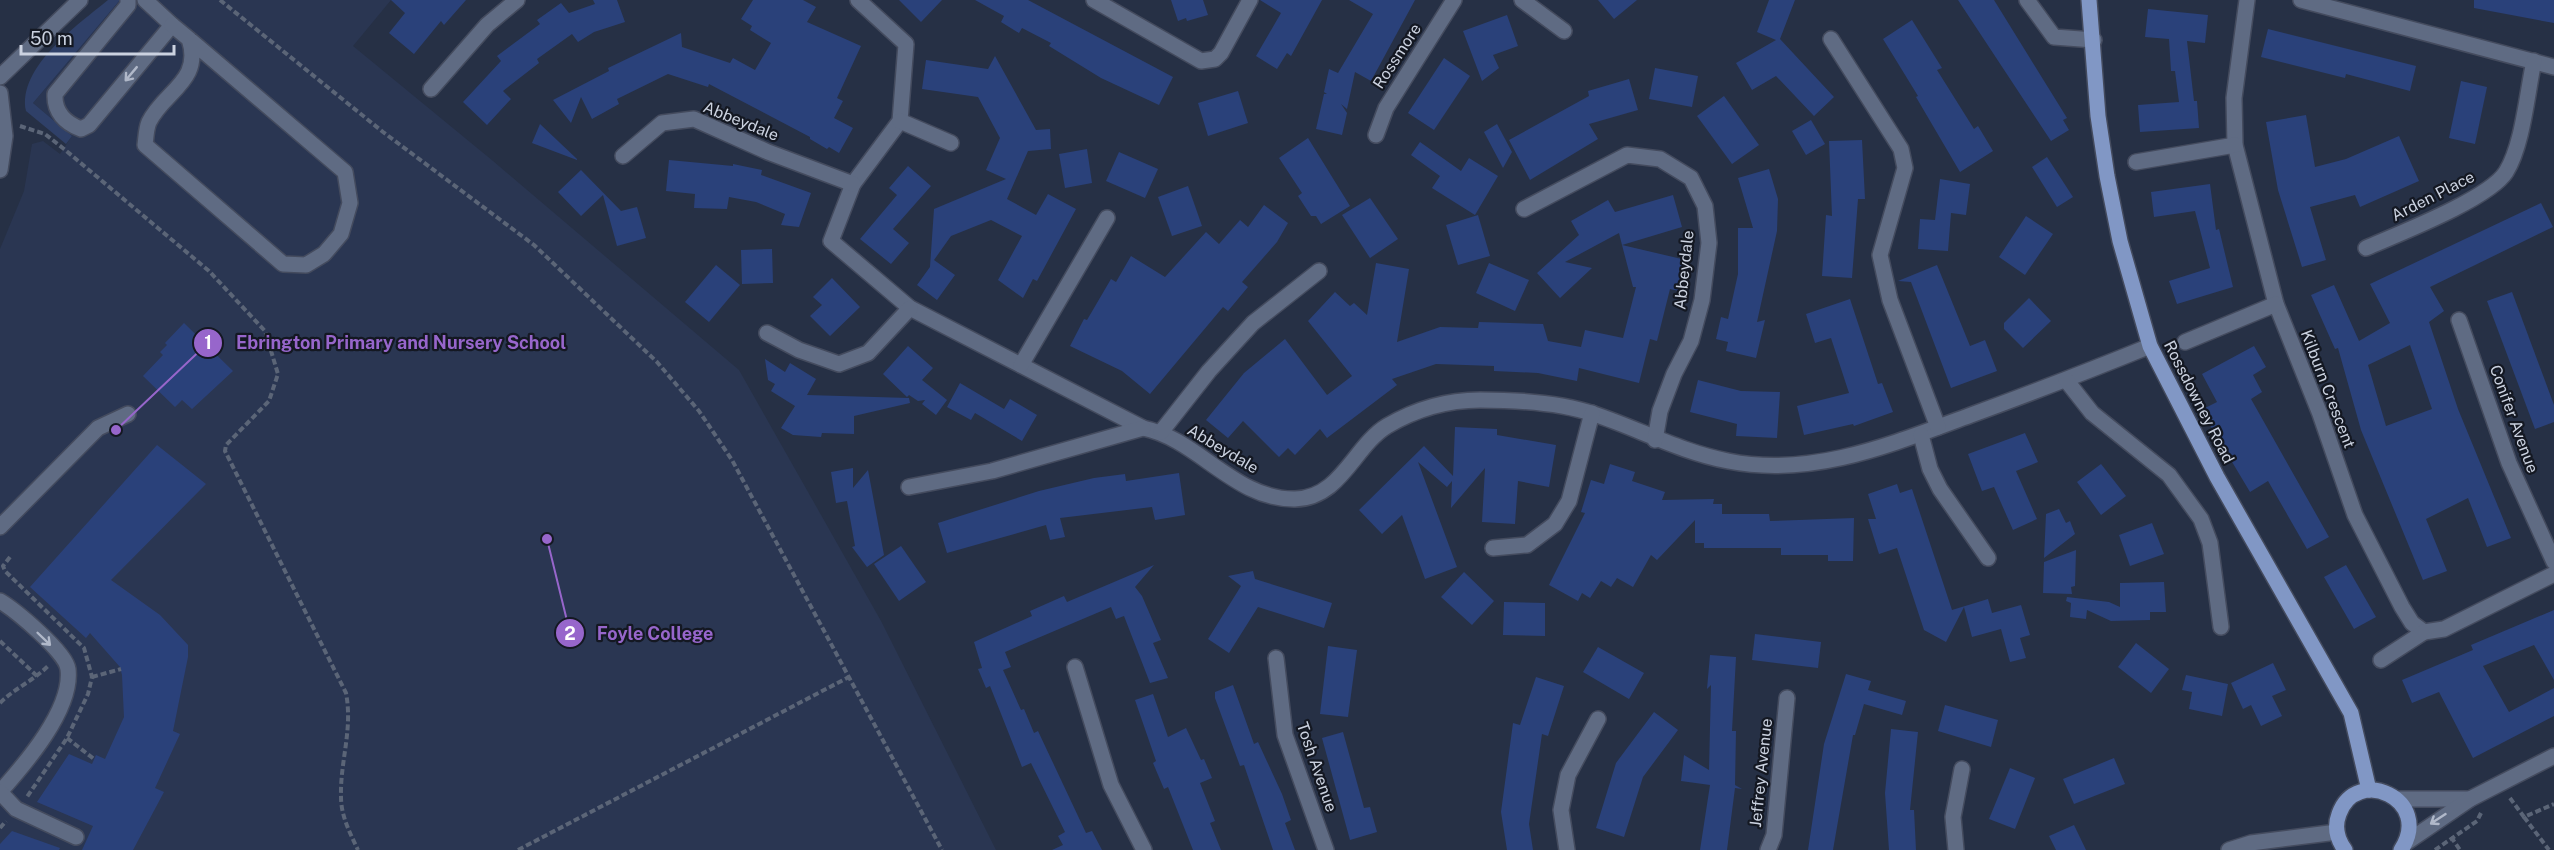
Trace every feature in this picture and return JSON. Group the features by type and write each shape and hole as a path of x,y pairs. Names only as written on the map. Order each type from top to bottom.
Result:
{"main road":[{"name":"Rossdowney Road","path":"2089,0 2094,40 2098,116 2107,176 2120,241 2150,346 2217,477 2350,713 2369,790"},
{"path":"2344,850 2337,832 2337,820 2348,800 2369,790 2379,790 2398,800 2409,817 2410,830 2404,846"}],"street":[{"path":"0,77 51,25 80,0"},
{"path":"128,0 128,5 55,94 55,105 59,114 72,126 81,129 89,125 172,24"},
{"path":"146,0 345,172 350,203 341,234 324,254 306,265 283,264 145,145 149,123 188,75 194,52 189,39"},
{"path":"431,89 488,25 517,0"},
{"path":"858,0 906,44 900,121 951,143"},
{"path":"1095,0 1201,61 1215,59 1221,53 1250,0"},
{"name":"Rossmore","path":"1376,135 1386,108 1454,0"},
{"path":"1522,0 1564,31"},
{"path":"2027,0 2054,37 2094,40"},
{"name":"Kilburn Crescent","path":"2247,0 2234,98 2235,146 2276,304 2320,414 2355,515 2402,607 2412,623 2424,632"},
{"path":"2301,0 2554,66"},
{"path":"1831,39 1901,149 1905,168 1880,255 1890,300 1938,427"},
{"name":"Arden Place","path":"2366,248 2467,201 2492,186 2506,173 2515,148 2534,61"},
{"path":"0,93 5,121 3,161 0,170"},
{"name":"Abbeydale","path":"622,156 662,123 694,119 768,152 853,184"},
{"name":"Abbeydale","path":"900,121 853,184 831,241 910,308 1143,429 1161,432 1238,482 1266,494 1295,499 1313,495 1333,484 1385,427 1433,404 1468,400 1516,400 1592,413 1655,440 1726,461 1765,467 1829,463 1921,435 2150,346"},
{"path":"2136,162 2235,146"},
{"name":"Abbeydale","path":"1524,209 1627,155 1660,159 1691,178 1705,206 1708,243 1702,300 1691,341 1674,374 1660,411 1655,440"},
{"path":"1021,365 1107,218"},
{"name":"Abbeydale","path":"1161,432 1209,370 1253,323 1319,271"},
{"path":"2185,342 2276,304"},
{"path":"766,333 799,350 839,364 868,353 910,308"},
{"name":"Conifer Avenue","path":"2459,320 2509,463 2554,562"},
{"path":"2066,380 2092,413 2169,475 2201,519 2210,543 2221,627"},
{"path":"1493,548 1527,545 1555,524 1569,501 1592,413"},
{"path":"0,527 98,428 128,414"},
{"name":"Abbeydale","path":"909,487 992,471 1143,429"},
{"path":"1921,435 1929,469 1940,489 1988,558"},
{"path":"2381,660 2424,632 2444,629 2554,574"},
{"path":"0,601 14,610 60,654 68,668 68,683 51,728 31,756 0,792 16,809 76,837"},
{"name":"Tosh Avenue","path":"1276,657 1285,735 1326,850"},
{"path":"1075,667 1111,785 1144,850"},
{"name":"Jeffrey Avenue","path":"1768,850 1774,835 1786,698"},
{"path":"1567,850 1561,810 1568,775 1598,719"},
{"path":"2404,846 2470,799 2554,756"},
{"path":"1956,850 1953,817 1962,769"},
{"path":"2398,800 2470,799"},
{"path":"2229,850 2251,843 2337,832"}],"path":[{"path":"220,0 383,132 534,246 657,362 699,411 732,460 942,850"},
{"path":"5,121 45,134 64,149 209,271 266,331 278,374 269,400 226,445 225,451 346,693 349,710 347,749 340,797 346,824 358,850"},
{"path":"0,640 38,676"},
{"path":"0,703 38,676 60,654"},
{"path":"92,677 121,669"},
{"path":"518,850 849,677"},
{"path":"67,738 94,759"},
{"path":"2500,784 2549,850"},
{"path":"2524,817 2554,804"},
{"path":"2451,837 2460,850"}],"shaded area":[{"path":"108,0 120,0 33,103 72,136 66,144 26,111 26,95 31,78 40,63 67,34"},
{"path":"120,0 391,0 353,46 493,161 739,370 881,621 996,850 0,850 0,249 24,191 32,144 43,141 60,154 72,136 33,103"}],"building":[{"path":"391,0 466,0 444,25 441,21 414,54 389,33 405,13"},
{"path":"593,0 617,0 625,22 594,32 578,42 572,34 537,59 539,63 503,91 511,99 487,125 463,102 501,61 497,56 540,24 537,20 561,3 569,13 595,4"},
{"path":"753,0 803,0 816,7 807,22 861,46 837,98 843,101 834,118 853,128 839,153 829,147 827,149 810,137 709,84 708,87 668,74 617,99 619,104 592,119 581,97 571,123 553,100 609,71 608,68 681,33 682,47 730,63 733,58 755,70 771,43 750,30 752,26 741,19"},
{"path":"899,0 942,0 921,22"},
{"path":"975,0 1028,0 1173,77 1159,105 1101,78 1049,46 1051,43 1022,28 1019,33 1001,22 1004,16"},
{"path":"1171,0 1203,0 1208,15 1178,21"},
{"path":"1260,0 1322,0 1291,56 1287,53 1277,69 1256,56 1281,13"},
{"path":"1349,0 1415,0 1371,81 1355,72 1347,109 1341,104 1347,113 1342,135 1316,129 1324,94 1327,94 1324,92 1329,69 1338,73 1373,14"},
{"path":"1598,0 1637,0 1614,19"},
{"path":"1769,0 1795,0 1780,39 1834,97 1814,116 1776,76 1752,90 1736,63 1776,40 1757,32"},
{"path":"1958,0 1994,0 2067,118 2063,120 2069,130 2051,141"},
{"path":"2474,0 2554,0 2554,23 2474,8"},
{"path":"2148,9 2208,15 2205,43 2187,41 2199,128 2140,132 2138,105 2179,102 2175,71 2171,71 2169,39 2145,37"},
{"path":"1507,15 1518,46 1493,55 1499,68 1482,81 1463,31"},
{"path":"1912,20 1942,68 1937,70 1974,129 1978,126 1993,151 1960,172 1883,39"},
{"path":"2268,29 2416,66 2410,91 2346,74 2345,78 2261,57"},
{"path":"995,56 1036,130 1050,129 1051,149 1028,151 1007,199 1036,215 1048,194 1076,209 1037,281 1033,279 1023,298 998,280 1022,236 991,220 951,236 934,260 955,275 937,300 917,285 930,267 934,209 1006,179 986,170 1000,138 978,97 922,89 926,60 988,69"},
{"path":"1444,58 1470,76 1434,130 1408,113"},
{"path":"1655,68 1698,76 1692,107 1649,99"},
{"path":"1629,79 1638,110 1589,124 1598,139 1530,180 1509,140 1589,96 1588,91"},
{"path":"2461,81 2487,87 2475,144 2449,138"},
{"path":"1238,91 1248,123 1208,136 1198,103"},
{"path":"1724,96 1759,145 1732,164 1697,116"},
{"path":"2306,115 2315,167 2346,159 2399,136 2419,181 2360,207 2355,195 2310,207 2326,260 2302,267 2278,190 2266,122"},
{"path":"1811,120 1825,144 1806,155 1792,131"},
{"path":"540,124 577,159 577,160 532,143"},
{"path":"1497,124 1512,152 1503,168 1484,132"},
{"path":"1308,138 1350,206 1321,224 1316,216 1311,216 1298,196 1302,193 1279,158"},
{"path":"1862,140 1865,199 1858,199 1852,278 1822,276 1826,215 1832,216 1829,141"},
{"path":"1420,142 1461,171 1469,158 1498,176 1475,215 1432,188 1440,176 1411,155"},
{"path":"1087,149 1092,183 1065,188 1059,154"},
{"path":"1119,152 1158,169 1145,198 1106,181"},
{"path":"2047,157 2073,197 2057,207 2032,167"},
{"path":"669,160 733,166 733,164 762,170 761,175 811,193 799,227 781,225 785,214 756,202 729,197 727,209 694,208 695,194 666,191"},
{"path":"908,166 931,186 893,229 909,243 891,264 860,239 897,195 889,188"},
{"path":"1769,169 1778,199 1777,231 1757,322 1765,320 1756,358 1726,351 1728,342 1716,339 1721,317 1728,319 1738,274 1738,228 1753,228 1738,178"},
{"path":"581,170 621,211 637,207 646,238 617,246 603,195 581,216 558,192"},
{"path":"1940,179 1970,184 1966,215 1951,213 1948,251 1918,249 1920,219 1935,220"},
{"path":"2210,184 2216,230 2219,229 2233,287 2177,304 2169,281 2210,268 2195,211 2154,217 2151,192"},
{"path":"1188,186 1202,226 1172,236 1158,197"},
{"path":"1673,195 1682,227 1622,245 1619,233 1565,262 1592,268 1560,298 1537,273 1579,235 1571,221 1608,200 1615,212"},
{"path":"1370,198 1398,239 1370,258 1342,215"},
{"path":"2541,203 2553,227 2430,287 2444,311 2429,322 2458,409 2511,538 2487,547 2468,498 2426,519 2447,571 2423,580 2361,430 2338,348 2335,349 2311,295 2334,285 2359,341 2390,323 2370,284","holes":["2410,345 2432,409 2386,426 2368,365"]},
{"path":"1264,205 1288,223 1277,242 1242,282 1248,287 1228,311 1223,307 1150,394 1122,371 1070,346 1084,319 1087,320 1111,279 1116,282 1131,256 1165,277 1206,232 1219,244 1240,220 1248,227"},
{"path":"1478,215 1490,256 1458,265 1446,225"},
{"path":"2026,216 2053,234 2025,275 1999,257"},
{"path":"1622,245 1686,260 1679,291 1670,289 1657,341 1650,339 1639,383 1579,368 1577,381 1538,373 1494,371 1494,366 1436,364 1392,379 1397,385 1327,438 1320,429 1295,455 1288,448 1279,457 1243,421 1228,438 1206,420 1244,373 1285,339 1327,395 1352,376 1308,321 1335,292 1350,306 1354,303 1367,315 1376,263 1409,269 1397,342 1440,327 1478,328 1479,322 1543,324 1548,341 1581,347 1585,330 1623,338 1636,287 1633,287"},
{"path":"772,249 773,283 742,284 741,250"},
{"path":"1489,263 1529,280 1515,311 1476,293"},
{"path":"716,265 740,285 709,322 685,302"},
{"path":"1937,265 1970,346 1985,340 1997,371 1951,388 1911,282 1898,281"},
{"path":"832,278 860,307 830,336 810,316 822,305 813,297"},
{"path":"2512,292 2554,405 2554,422 2535,429 2487,301"},
{"path":"2029,298 2051,321 2023,348 2004,329 2004,323"},
{"path":"1850,299 1878,384 1882,383 1893,412 1854,426 1853,424 1804,435 1797,406 1849,393 1831,338 1815,343 1806,314"},
{"path":"184,323 233,371 192,409 182,400 175,407 143,376 163,355 160,352 167,345 165,343"},
{"path":"908,346 933,368 922,380 947,400 936,415 922,404 925,400 918,401 909,395 907,397 883,374"},
{"path":"2254,346 2266,367 2253,375 2262,392 2251,399 2329,537 2307,549 2268,481 2250,492 2201,410 2217,402 2202,374"},
{"path":"765,359 785,372 790,363 816,379 807,395 909,398 910,403 854,416 854,434 822,433 821,437 793,435 781,428 795,406 771,391 775,384 768,380"},
{"path":"1698,380 1741,391 1780,392 1777,438 1736,436 1737,424 1690,412"},
{"path":"960,383 1004,409 1010,399 1037,415 1022,441 975,413 971,420 947,407"},
{"path":"1455,427 1497,429 1497,435 1556,445 1549,487 1518,481 1515,524 1482,522 1485,468 1451,508 1452,481 1447,487 1418,462 1457,567 1425,579 1402,515 1382,534 1359,510 1424,446 1453,476"},
{"path":"2025,433 2038,462 2016,471 2037,519 2013,530 1994,487 1982,491 1968,454"},
{"path":"157,445 206,484 111,580 160,615 188,645 188,657 173,731 180,734 155,788 164,792 133,850 82,850 93,826 37,802 69,754 92,764 96,755 105,759 124,717 122,675 120,667 90,633 86,638 30,587"},
{"path":"1610,464 1635,472 1632,481 1665,492 1662,500 1714,499 1713,504 1722,504 1722,514 1769,514 1770,521 1854,518 1853,561 1828,561 1828,555 1781,555 1781,548 1704,548 1704,543 1695,543 1695,520 1657,560 1651,555 1633,587 1617,578 1611,587 1601,581 1590,598 1582,593 1578,601 1549,585 1585,513 1581,512 1591,480 1604,484"},
{"path":"2101,464 2126,496 2101,515 2077,482"},
{"path":"853,468 853,488 868,470 884,555 867,567 852,547 855,546 847,501 836,503 831,472"},
{"path":"1179,473 1185,515 1155,520 1152,507 1060,518 1065,537 1050,540 1046,525 947,553 938,523 1039,491 1094,478 1125,474 1126,481"},
{"path":"1897,484 1900,493 1912,489 1952,610 1988,599 1992,613 2021,605 2030,635 2020,638 2026,658 2010,662 2001,629 1972,637 1964,607 1946,642 1924,630 1897,548 1879,554 1868,519 1876,519 1868,494"},
{"path":"2059,509 2066,523 2070,521 2075,534 2044,558 2046,514"},
{"path":"2152,523 2164,554 2130,566 2119,535"},
{"path":"901,546 926,582 899,601 874,564"},
{"path":"2076,550 2075,586 2071,587 2072,594 2043,593 2044,562"},
{"path":"1154,565 1135,587 1142,596 1161,640 1153,643 1168,678 1150,683 1124,616 1116,619 1111,607 1005,652 1011,667 1003,670 1021,710 1024,709 1034,733 1038,731 1086,833 1092,831 1102,850 1052,850 1063,845 1058,836 1065,832 1031,763 1022,767 990,686 986,688 978,669 982,668 974,642 1032,616 1030,611 1064,596 1067,602"},
{"path":"2346,565 2376,617 2354,629 2324,577"},
{"path":"1253,571 1255,579 1332,603 1324,628 1258,607 1229,653 1208,639 1241,586 1228,576"},
{"path":"1464,572 1494,601 1472,625 1441,597"},
{"path":"2164,582 2166,612 2150,612 2150,620 2111,621 2087,610 2086,619 2070,617 2071,603 2066,601 2067,597 2109,602 2120,607 2120,583"},
{"path":"1504,602 1545,603 1545,636 1503,635"},
{"path":"2554,610 2554,680 2534,645 2483,666 2509,712 2554,688 2554,716 2473,758 2439,692 2412,703 2402,680 2473,650 2471,645"},
{"path":"1755,634 1821,642 1818,668 1752,660"},
{"path":"2136,643 2169,669 2151,693 2118,667"},
{"path":"1328,646 1357,650 1348,717 1320,714"},
{"path":"1598,647 1644,673 1629,699 1583,672"},
{"path":"1710,655 1736,657 1732,731 1736,731 1735,785 1742,789 1735,788 1727,850 1700,850 1710,785 1681,781 1684,755 1709,770 1711,685 1707,689"},
{"path":"2273,663 2286,690 2272,696 2282,716 2261,726 2251,705 2243,709 2231,683"},
{"path":"1846,674 1871,681 1868,690 1906,701 1902,715 1864,704 1855,735 1853,735 1833,850 1808,850 1824,744"},
{"path":"2186,675 2228,684 2222,716 2189,709 2192,692 2182,690"},
{"path":"1536,677 1564,686 1548,736 1542,734 1529,824 1533,850 1507,850 1501,812 1513,723 1520,725"},
{"path":"1233,685 1254,744 1258,742 1282,794 1291,820 1285,823 1295,850 1273,850 1244,765 1240,766 1215,698 1215,692"},
{"path":"1153,694 1168,737 1186,728 1201,760 1204,759 1212,778 1200,783 1215,821 1210,823 1221,850 1193,850 1168,787 1164,789 1153,763 1156,761 1135,700"},
{"path":"1945,705 1998,720 1991,747 1938,731"},
{"path":"1654,712 1678,730 1643,777 1624,837 1596,828 1616,763"},
{"path":"1891,729 1918,732 1910,810 1914,810 1916,850 1889,850 1885,793"},
{"path":"1343,732 1364,808 1370,807 1377,832 1350,840 1322,738"},
{"path":"2114,758 2125,784 2074,804 2063,779"},
{"path":"2010,768 2035,778 2015,829 1989,819"},
{"path":"2074,825 2086,850 2056,850 2049,836"},
{"path":"12,831 60,848 59,850 0,850 0,844"}],"place":[{"name":"Ebrington Primary and Nursery School","path":"116,430"},
{"name":"Foyle College","path":"547,539"}]}
